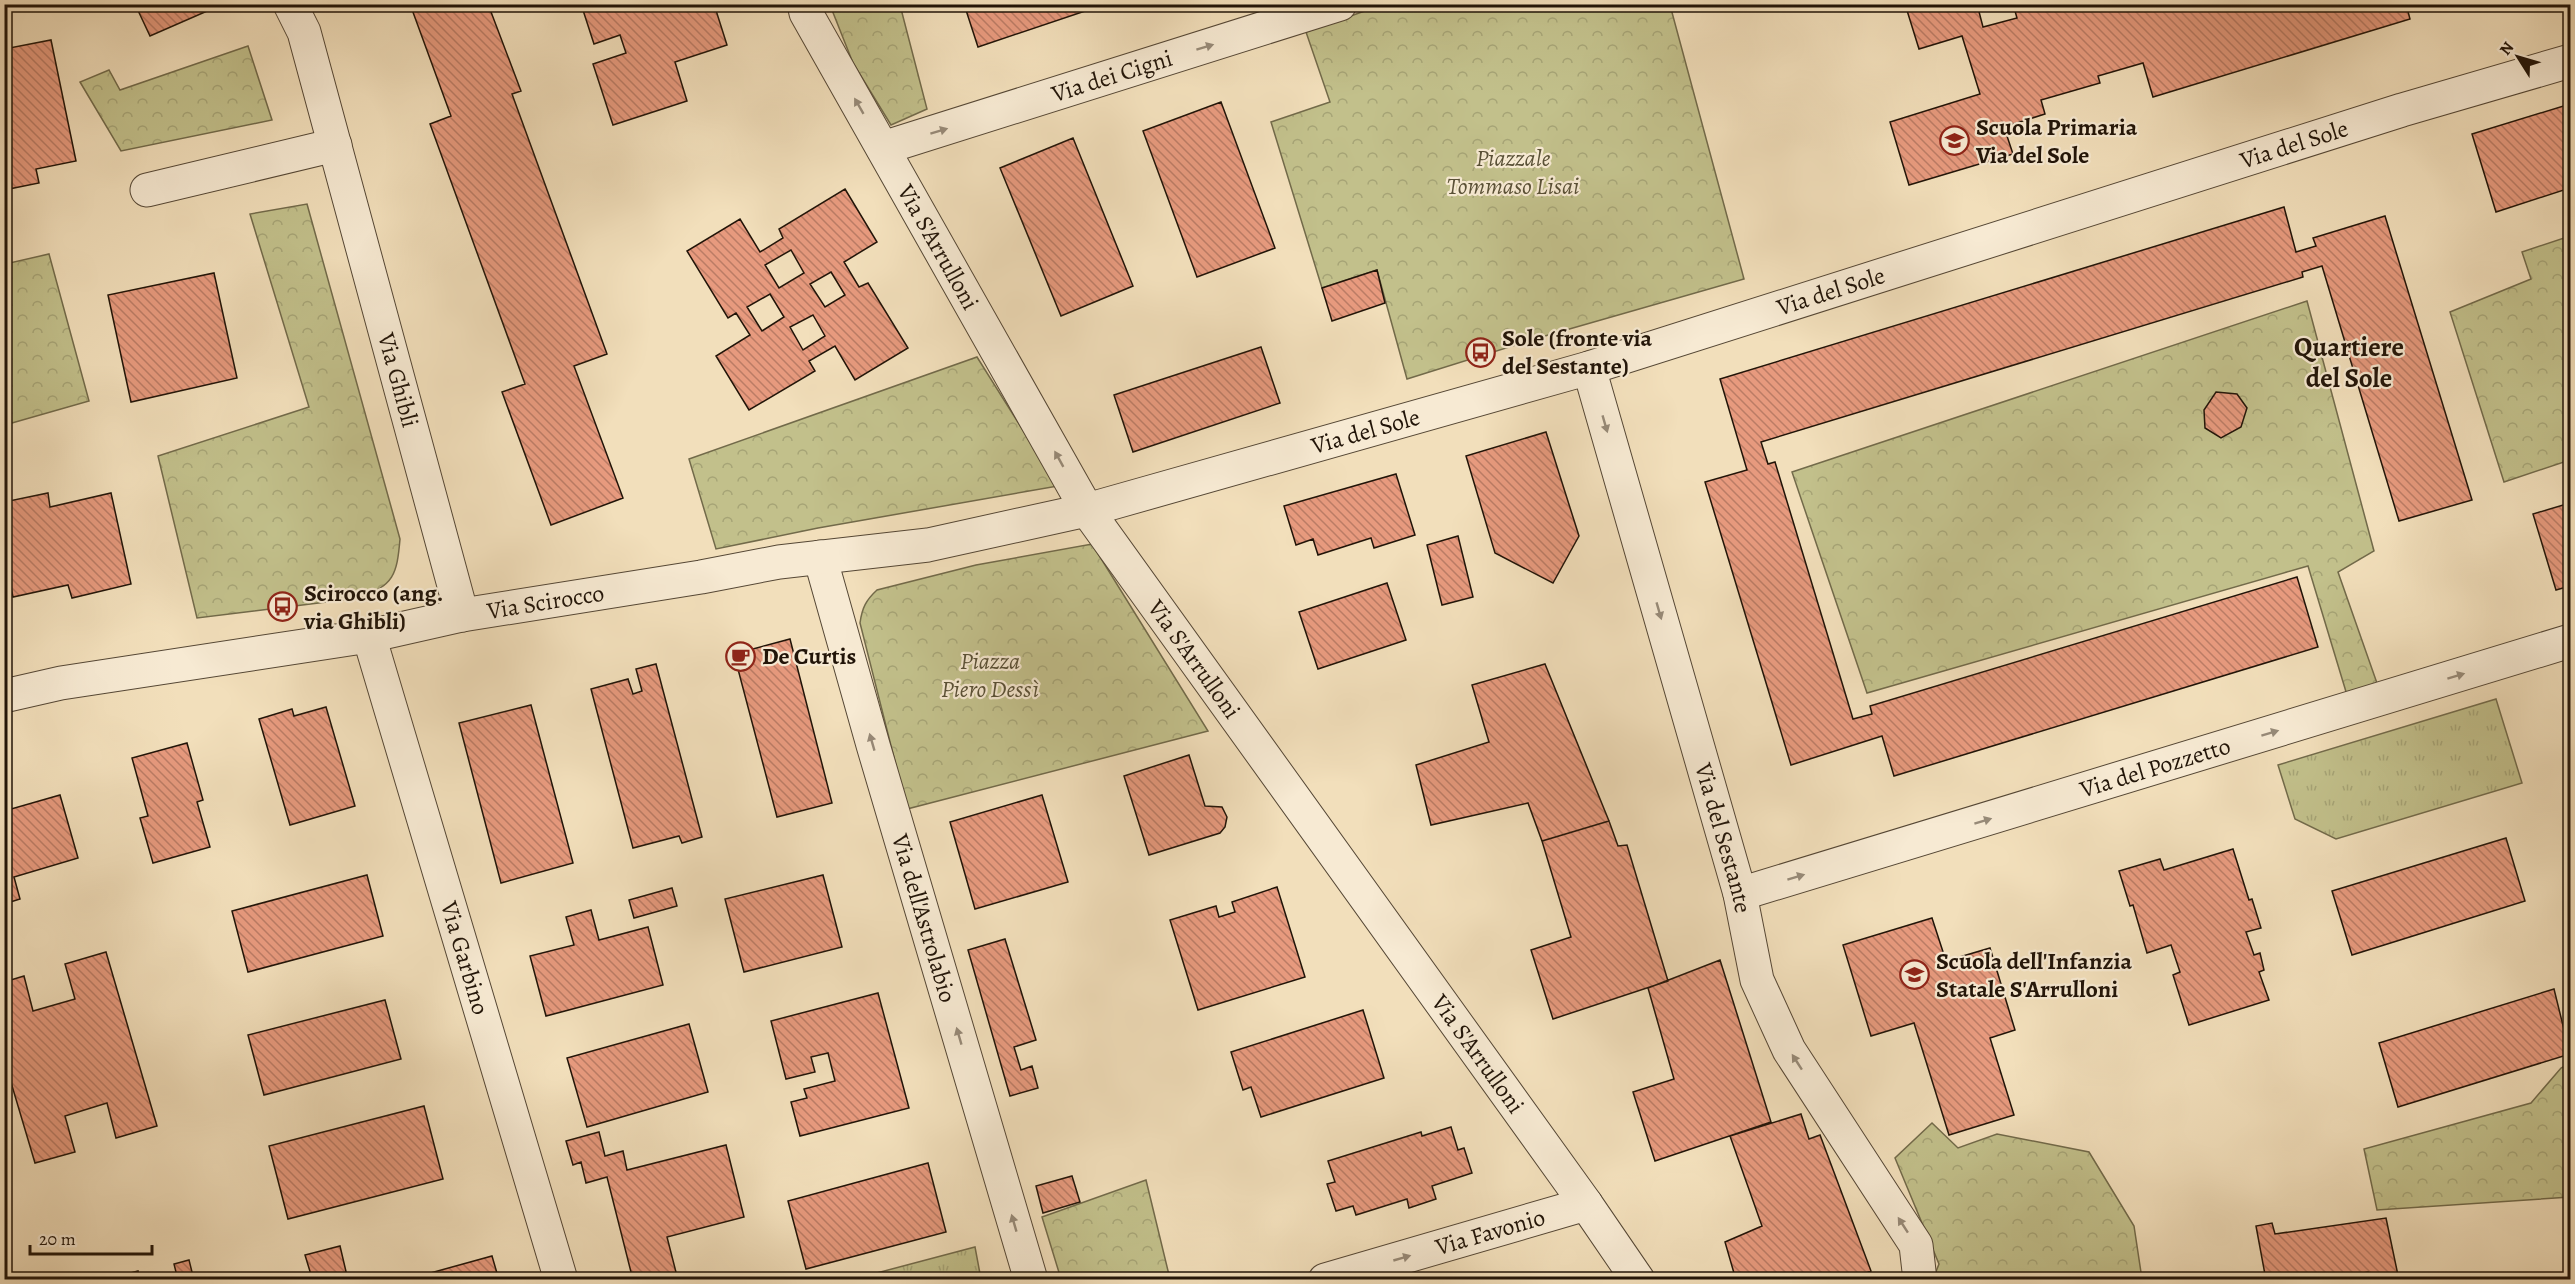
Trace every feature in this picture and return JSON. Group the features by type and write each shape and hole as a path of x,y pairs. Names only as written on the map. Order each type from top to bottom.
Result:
{"street":[{"name":"Via Ghibli","path":"290,4 304,32 462,615"},
{"name":"Via S'Arrulloni","path":"804,4 806,13 1088,510 1586,1204 1638,1280"},
{"name":"Via dei Cigni","path":"883,148 1340,4"},
{"name":"Via del Sole","path":"1088,510 1589,368 2391,114 2571,61"},
{"path":"147,190 335,145"},
{"name":"Via del Sestante","path":"1589,368 1740,894 1757,980 1789,1050 1916,1245 1920,1280"},
{"name":"Via Scirocco","path":"4,696 62,683 369,636 462,615 820,557 928,545 1088,510"},
{"name":"Via dell'Astrolabio","path":"820,557 1031,1280"},
{"name":"Via Garbino","path":"369,636 561,1280"},
{"name":"Via del Pozzetto","path":"1740,894 2571,641"},
{"name":"Via Favonio","path":"1325,1280 1586,1204"}],"green space":[{"path":"830,5 900,5 927,109 891,125 853,63"},
{"name":"Piazzale Tommaso Lisai","path":"1372,5 1670,5 1744,279 1538,338 1407,379 1377,270 1322,288 1271,122 1330,102 1306,32 1373,8"},
{"path":"248,46 272,120 121,151 80,82 109,70 120,90"},
{"path":"307,204 400,539 395,570 392,577 380,589 359,598 197,618 158,456 309,407 250,214"},
{"path":"2570,236 2570,460 2504,482 2450,312 2531,279 2522,252"},
{"path":"49,254 89,401 5,425 5,264"},
{"path":"2307,301 2374,551 2338,572 2378,686 2347,695 2308,566 1867,693 1792,472"},
{"path":"977,357 1058,486 818,528 716,549 689,459"},
{"name":"Piazza Piero Dessì","path":"1092,544 1208,731 907,809 860,623 867,601 877,590 976,565"},
{"path":"2496,699 2522,783 2336,839 2295,819 2278,765"},
{"path":"2570,1063 2570,1197 2377,1210 2364,1149 2531,1103 2561,1068"},
{"path":"1932,1123 1958,1148 1997,1134 2089,1152 2134,1226 2142,1279 1933,1279 1939,1264 1895,1158"},
{"path":"1146,1180 1170,1279 1061,1279 1042,1217"},
{"path":"975,1247 981,1279 854,1279"}],"building":[{"path":"135,4 221,4 221,5 150,36"},
{"path":"410,4 488,4 521,91 512,94 607,354 574,366 623,498 551,525 502,392 525,384 430,124 451,116"},
{"path":"581,4 714,4 727,45 675,62 687,101 613,125 593,64 626,53 620,35 594,44"},
{"path":"964,4 1106,4 978,47"},
{"path":"1905,4 1977,4 1983,27 2017,18 2013,4 2075,4 2077,11 2097,4 2235,4 2236,8 2249,4 2406,4 2410,19 2153,97 2143,63 2098,76 2100,83 2041,100 2045,114 2004,127 2013,154 1909,185 1890,122 1980,94 1962,36 1919,49"},
{"path":"51,40 76,161 36,169 39,183 4,190 4,49"},
{"path":"1221,102 1275,248 1197,277 1143,131"},
{"path":"2570,104 2570,188 2496,212 2472,134"},
{"path":"1073,138 1133,286 1061,316 1000,168"},
{"path":"845,189 877,242 844,262 859,287 868,283 908,348 855,380 835,346 809,361 815,371 749,410 716,356 750,335 736,313 728,318 687,251 740,219 760,252 783,238 779,229","holes":["791,250 804,273 779,288 765,265","831,272 845,295 825,307 810,284","770,294 784,317 762,331 747,307","813,315 825,336 803,350 790,327"]},
{"path":"2284,207 2296,252 2316,246 2313,238 2385,216 2472,500 2399,521 2322,266 2302,272 2303,277 1761,442 1768,464 1775,462 1853,719 1872,714 1870,706 2297,577 2318,647 1894,776 1882,736 1791,765 1705,482 1747,470 1720,379"},
{"path":"1377,270 1385,303 1332,321 1322,288"},
{"path":"214,273 237,378 131,402 108,295"},
{"path":"1261,347 1280,403 1133,452 1114,395"},
{"path":"2216,392 2237,394 2247,408 2241,427 2221,438 2205,428 2204,410"},
{"path":"1546,432 1579,536 1553,583 1495,553 1466,456"},
{"path":"1396,474 1415,535 1374,548 1371,538 1318,555 1313,539 1296,545 1284,506"},
{"path":"48,493 50,507 111,493 131,584 72,598 68,585 13,597 4,556 4,502"},
{"path":"2570,503 2570,586 2556,590 2533,514"},
{"path":"1458,536 1473,597 1442,605 1427,545"},
{"path":"1387,583 1406,640 1318,669 1299,612"},
{"path":"790,639 832,803 777,817 734,654"},
{"path":"656,664 702,837 682,843 679,836 633,848 591,689 628,679 633,694 642,691 636,669"},
{"path":"1545,664 1609,821 1542,841 1528,803 1431,825 1416,765 1489,742 1472,685"},
{"path":"531,705 573,863 501,883 459,723"},
{"path":"326,707 355,806 290,825 259,719 292,709 294,716"},
{"path":"187,743 203,800 197,802 210,847 153,863 140,818 148,816 132,758"},
{"path":"1189,755 1205,806 1222,807 1227,817 1225,827 1220,833 1149,855 1124,776"},
{"path":"60,795 78,858 14,877 20,899 4,904 4,811"},
{"path":"1042,795 1068,882 975,909 950,822"},
{"path":"1609,821 1618,846 1627,845 1668,981 1553,1019 1531,950 1571,937 1542,841"},
{"path":"2506,838 2525,901 2352,955 2332,891"},
{"path":"2233,849 2249,900 2252,899 2261,928 2246,932 2254,955 2260,953 2264,970 2259,972 2269,1000 2189,1025 2173,975 2180,972 2171,945 2147,953 2133,905 2130,906 2119,871 2160,859 2164,870"},
{"path":"367,875 383,936 248,972 232,911"},
{"path":"823,875 842,947 744,972 725,899"},
{"path":"1277,887 1305,977 1198,1010 1170,920 1216,906 1219,917 1235,912 1232,902"},
{"path":"672,888 677,906 634,918 629,900"},
{"path":"591,910 599,940 648,927 663,985 546,1016 530,956 574,945 566,917"},
{"path":"1932,918 1946,961 1990,948 2015,1030 1990,1038 2014,1115 1949,1135 1914,1023 1871,1036 1843,945"},
{"path":"1005,939 1036,1040 1014,1047 1021,1070 1032,1066 1038,1088 1010,1096 968,950"},
{"path":"106,952 157,1126 116,1138 107,1103 65,1116 75,1152 35,1163 4,1059 4,982 24,976 33,1011 75,999 65,964"},
{"path":"1720,960 1771,1122 1655,1161 1633,1092 1674,1079 1648,988"},
{"path":"2554,989 2570,1054 2398,1107 2379,1043"},
{"path":"878,993 909,1108 800,1136 791,1102 807,1098 804,1089 835,1081 828,1053 811,1057 815,1072 786,1079 771,1021"},
{"path":"385,1000 401,1059 264,1095 248,1035"},
{"path":"1363,1010 1384,1078 1261,1117 1251,1087 1243,1090 1231,1052"},
{"path":"689,1024 708,1092 587,1127 567,1058"},
{"path":"424,1106 443,1179 288,1219 269,1146"},
{"path":"1801,1114 1809,1139 1820,1135 1871,1271 1848,1280 1736,1280 1725,1242 1762,1226 1730,1136"},
{"path":"1451,1127 1458,1150 1464,1148 1472,1173 1432,1186 1436,1199 1409,1208 1407,1199 1356,1215 1353,1206 1336,1211 1327,1184 1335,1182 1328,1161 1421,1132 1422,1136"},
{"path":"599,1132 605,1156 623,1151 627,1170 726,1145 744,1217 667,1237 678,1280 633,1280 607,1177 586,1183 581,1162 573,1165 566,1141"},
{"path":"928,1163 946,1232 806,1269 788,1201"},
{"path":"1072,1176 1080,1202 1043,1213 1036,1186"},
{"path":"2386,1218 2399,1280 2370,1280 2368,1272 2321,1280 2266,1280 2256,1226 2272,1223 2275,1234"},
{"path":"340,1246 348,1280 306,1280 312,1278 305,1255"},
{"path":"492,1256 499,1280 405,1280"},
{"path":"189,1260 194,1280 178,1280 174,1264"},
{"path":"138,1271 140,1280 105,1280"}],"place":[{"name":"Scuola Primaria Via del Sole","path":"1955,141"},
{"name":"Sole (fronte via del Sestante)","path":"1481,352"},
{"name":"Scirocco (ang. via Ghibli)","path":"283,607"},
{"name":"De Curtis","path":"741,656"},
{"name":"Scuola dell'Infanzia Statale S'Arrulloni","path":"1915,975"}],"district":[{"name":"Quartiere del Sole","path":"2349,362"}]}
